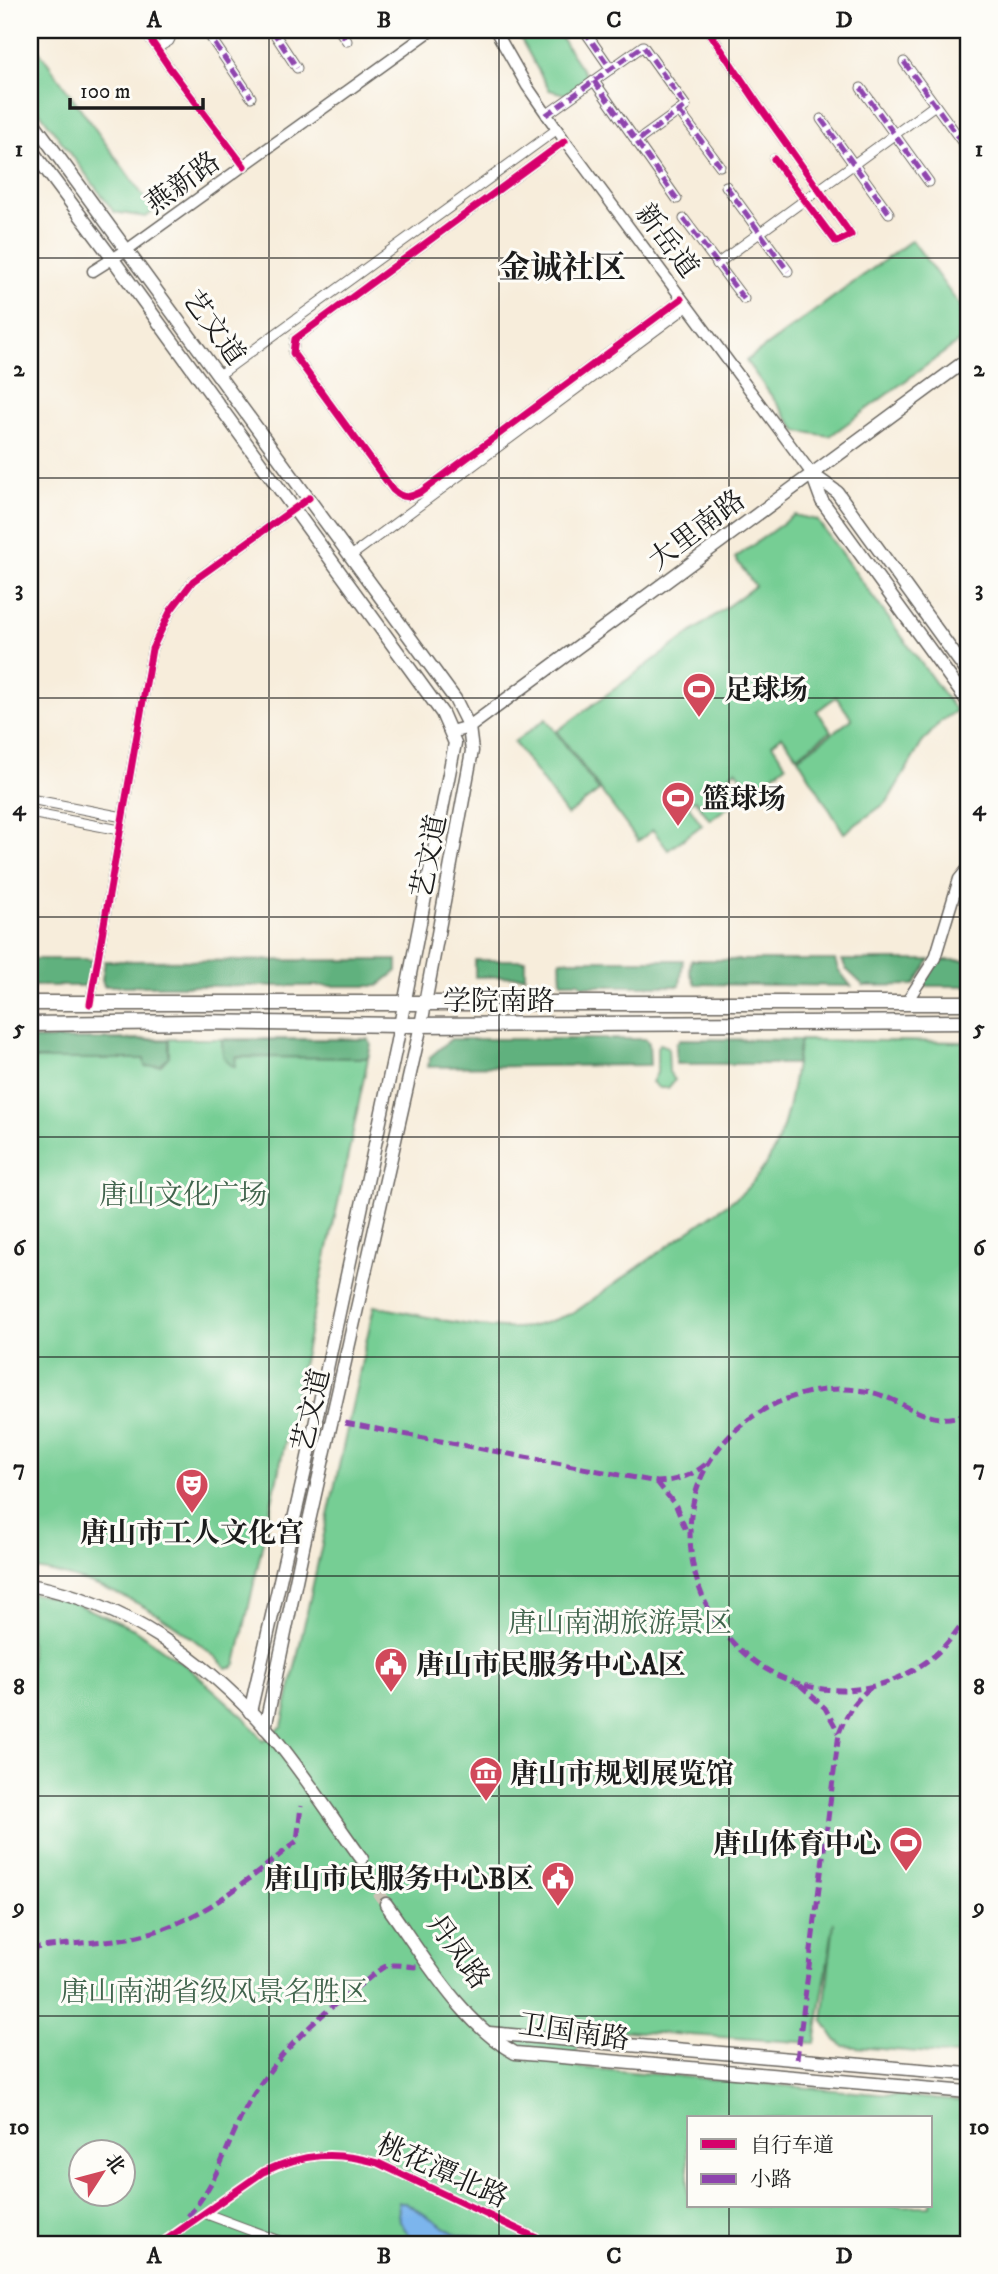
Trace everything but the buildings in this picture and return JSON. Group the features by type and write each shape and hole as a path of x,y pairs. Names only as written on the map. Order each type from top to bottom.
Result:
{"main road":[{"name":"艺文道","path":"30,118 455,699 469,727 472,751 421,1025 265,1728"},
{"name":"艺文道","path":"30,148 442,713 455,743 400,1025 316,1422 250,1712"},
{"name":"大里南路","path":"451,732 469,727 968,359"},
{"name":"新岳道","path":"811,474 838,493 968,673"},
{"name":"新岳道","path":"811,474 822,501 968,702"},
{"name":"学院南路","path":"30,1003 968,1003"},
{"name":"学院南路","path":"30,1024 968,1023"},
{"path":"316,1422 332,1424"},
{"path":"30,1585 82,1597 139,1623 192,1659 250,1712 265,1728 359,1861 250,1712"},
{"name":"丹凤路","path":"389,1902 489,2033"},
{"name":"卫国南路","path":"489,2033 968,2074"},
{"name":"卫国南路","path":"489,2033 501,2045 515,2053 536,2056 968,2092"},
{"path":"794,2076 797,2059"}],"street":[{"path":"144,30 244,166"},
{"path":"157,48 169,41 174,30"},
{"path":"209,30 211,38 251,97"},
{"path":"272,30 297,68"},
{"path":"339,30 347,41"},
{"name":"新岳道","path":"495,30 556,130 811,474"},
{"path":"584,30 611,69"},
{"path":"708,30 851,235 836,242 774,159"},
{"name":"燕新路","path":"93,271 244,166 426,31"},
{"path":"546,115 643,46 686,106 636,142"},
{"path":"904,62 968,150"},
{"path":"594,81 677,199"},
{"path":"861,88 929,182"},
{"path":"717,264 935,105"},
{"path":"679,111 719,166"},
{"path":"821,119 889,213"},
{"path":"219,375 556,130"},
{"path":"565,141 295,340 293,353 393,490 400,496 411,498 421,492 684,303"},
{"path":"726,186 788,271"},
{"path":"684,219 744,299"},
{"path":"351,556 684,303"},
{"path":"90,1004 152,649 171,610 193,581 309,498"},
{"path":"30,799 123,817"},
{"path":"30,813 120,830"},
{"path":"906,1003 935,958 959,879 968,867"},
{"name":"桃花潭北路","path":"160,2244 263,2172 314,2155 355,2157 397,2171 549,2244"},
{"path":"204,2213 287,2244"}],"green space":[{"path":"516,30 556,30 589,80 568,95 549,90"},
{"path":"30,38 154,211 146,217 114,212 30,99"},
{"path":"912,240 968,317 968,335 830,436 797,431 746,361"},
{"path":"794,515 817,520 956,711 940,722 922,743 887,802 844,833 798,758 852,719 836,697 817,711 831,731 797,756 782,736 772,744 786,765 752,790 736,770 730,775 744,795 710,820 695,800 688,805 702,825 668,850 653,830 638,841 557,731 755,586 735,558"},
{"path":"546,719 599,791 567,815 514,742"},
{"path":"30,959 92,960 88,981 84,986 30,986"},
{"path":"397,960 397,971 378,986 104,986 102,979 105,961"},
{"path":"475,960 525,960 525,976 475,977"},
{"path":"560,960 683,960 680,986 583,986 579,982 561,982"},
{"path":"691,960 835,960 838,969 851,986 695,984 690,972"},
{"path":"842,960 930,960 914,985 864,986 846,969"},
{"path":"938,960 968,960 968,986 921,986"},
{"name":"唐山文化广场","path":"30,1039 368,1039 371,1044 236,1664 232,1668 227,1668 183,1631 136,1603 85,1582 30,1568"},
{"path":"30,1039 169,1040 169,1056 161,1065 145,1067 144,1059 30,1059"},
{"path":"368,1039 371,1044 368,1058 236,1057 235,1067 225,1060 222,1049 222,1040"},
{"path":"451,1039 645,1039 649,1043 650,1065 428,1067 430,1057"},
{"path":"680,1039 800,1040 796,1064 676,1064 676,1044"},
{"name":"唐山南湖旅游景区","path":"800,1040 968,1042 968,2056 843,2046 836,2040 823,2021 834,1922 815,2043 580,2028 575,2067 968,2102 968,2244 30,2244 30,1593 69,1601 134,1629 189,1668 244,1717 263,1741 282,1726 374,1306 452,1322 511,1328 540,1324 575,1312 740,1195 768,1161 784,1124"},
{"path":"660,1044 668,1047 669,1072 675,1080 668,1088 659,1088 652,1082 657,1073 657,1047"}],"water":[{"path":"398,2202 405,2202 457,2235 479,2236 494,2244 414,2244 400,2221"}],"tunnel":[{"path":"356,1863 386,1904"}],"marked path":[{"path":"209,30 211,38 251,97"},
{"path":"272,30 297,68"},
{"path":"339,30 347,41"},
{"path":"422,30 425,35"},
{"path":"584,30 611,69"},
{"path":"546,115 643,46 686,106 636,142"},
{"path":"904,62 968,150"},
{"path":"594,81 677,199"},
{"path":"861,88 929,182"},
{"path":"679,111 720,166"},
{"path":"821,119 889,213"},
{"path":"726,186 788,271"},
{"path":"684,219 744,299"},
{"path":"968,1412 955,1417 931,1416 870,1392 839,1389 809,1392 780,1402 753,1416 730,1435 711,1459 698,1486 691,1516 693,1564 707,1606 732,1641 764,1668 803,1685 845,1690 888,1682 936,1654 968,1615"},
{"path":"345,1423 657,1482 683,1477 706,1464"},
{"path":"657,1482 676,1506 687,1533"},
{"path":"800,1685 825,1708 839,1733"},
{"path":"797,2059 839,1733 852,1707 873,1686"},
{"path":"30,1949 142,1935 206,1909 297,1841 301,1806"},
{"path":"188,2216 209,2187 252,2097 287,2050 329,2009 386,1966 418,1967"}],"cycle path":[{"path":"144,30 244,166"},
{"path":"708,30 851,235 836,242 774,159"},
{"path":"565,141 295,339 293,353 393,490 406,497 421,492 681,299"},
{"path":"90,1004 152,649 171,610 193,581 309,498"},
{"path":"160,2244 263,2172 292,2161 320,2156 348,2157 378,2163 549,2244"}],"place":[{"name":"足球场","path":"699,719"},
{"name":"篮球场","path":"678,828"},
{"name":"唐山市工人文化宫","path":"192,1515"},
{"name":"唐山市民服务中心A区","path":"391,1694"},
{"name":"唐山市规划展览馆","path":"486,1803"},
{"name":"唐山体育中心","path":"906,1873"},
{"name":"唐山市民服务中心B区","path":"558,1908"}],"district":[{"name":"金诚社区","path":"562,267"}],"park label":[{"name":"唐山南湖省级风景名胜区","path":"214,1991"}]}
